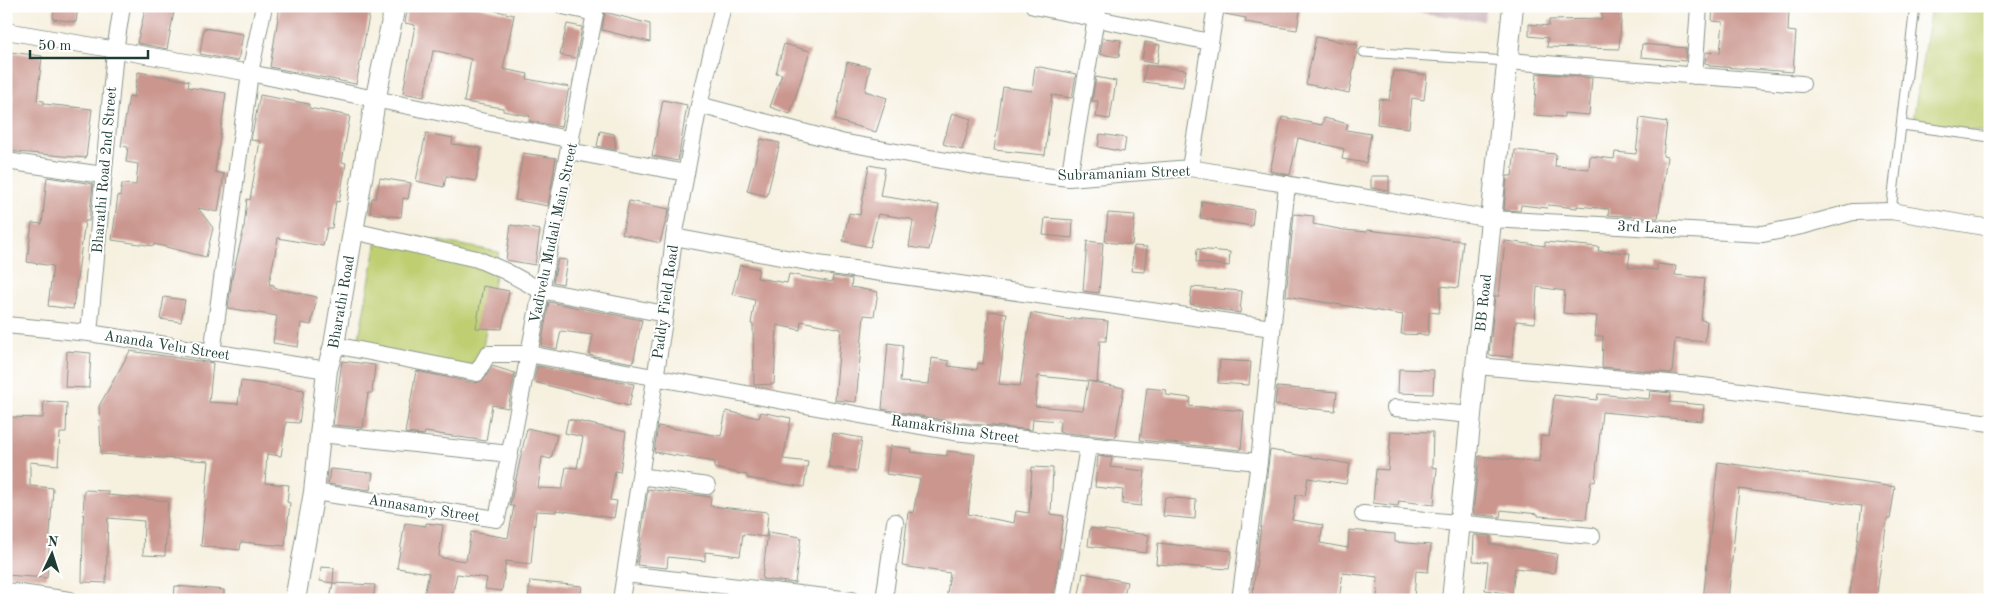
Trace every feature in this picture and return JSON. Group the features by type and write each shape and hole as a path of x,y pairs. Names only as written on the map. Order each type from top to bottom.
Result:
{"street":[{"name":"Bharathi Road 2nd Street","path":"90,333 115,51 122,6"},
{"path":"212,353 250,73 264,6"},
{"name":"Bharathi Road","path":"295,600 314,492 327,370 334,345 375,101 395,6"},
{"name":"Vadivelu Mudali Main Street","path":"510,454 540,290 571,146 595,13 563,6"},
{"name":"Paddy Field Road","path":"621,600 665,314 674,237 699,105 723,6"},
{"path":"1034,6 1097,13 1210,42"},
{"path":"1190,168 1216,6"},
{"name":"BB Road","path":"1452,600 1513,6"},
{"path":"1694,76 1700,6"},
{"path":"1069,178 1097,13"},
{"path":"6,31 250,73 686,173"},
{"path":"1508,61 1802,84"},
{"name":"Subramaniam Street","path":"699,105 841,142 986,168 1069,178 1190,168 1492,219"},
{"path":"6,161 103,175"},
{"path":"1240,600 1259,462 1287,184"},
{"name":"3rd Lane","path":"1492,219 1763,234 1802,226 1852,212 1891,211 1990,228"},
{"path":"353,231 478,259 540,290 665,314"},
{"path":"674,237 818,264 1272,328"},
{"name":"Ananda Velu Street","path":"6,325 90,333 327,370"},
{"name":"Ramakrishna Street","path":"334,345 477,373 488,354 528,354 953,432 1088,447 1259,462"},
{"path":"1477,366 1702,386 1990,422"},
{"path":"1394,408 1472,415"},
{"path":"320,434 510,454"},
{"path":"1063,600 1088,447"},
{"name":"Annasamy Street","path":"314,492 497,519 510,454"},
{"path":"640,476 707,486"},
{"path":"1363,514 1592,536"},
{"path":"884,600 895,522"},
{"path":"625,574 852,600"},
{"path":"6,591 70,600"}],"lane":[{"path":"1891,211 1915,6"},
{"path":"1364,52 1508,61"},
{"path":"1902,125 1990,137"}],"shaded area":[{"path":"1367,6 1486,6 1484,21"}],"green space":[{"path":"1931,6 1990,6 1990,133 1913,121"},
{"path":"379,230 499,252 479,371 356,353"}],"building":[{"path":"54,6 78,6 76,22 53,19"},
{"path":"146,6 175,6 167,49 137,43"},
{"path":"280,6 371,6 356,84 270,67"},
{"path":"408,6 476,6 514,15 503,69 528,74 527,79 569,87 561,127 529,121 530,116 503,111 503,108 464,102 471,59 437,51 433,51 424,97 403,93 415,25 405,23"},
{"path":"1226,6 1301,6 1297,30 1245,22 1246,18 1225,14"},
{"path":"1602,6 1622,6 1619,49 1547,47 1548,38 1529,36 1529,24 1549,26 1549,20 1602,19"},
{"path":"1713,6 1789,10 1788,31 1796,32 1793,72 1709,66 1709,64 1705,63 1706,52 1720,53 1723,22 1712,21"},
{"path":"605,12 650,24 650,42 602,30"},
{"path":"567,24 582,27 576,58 560,55"},
{"path":"204,28 243,34 238,61 200,54"},
{"path":"1316,37 1358,45 1349,93 1306,84"},
{"path":"1103,38 1121,40 1119,57 1100,54"},
{"path":"1145,42 1160,45 1157,64 1142,61"},
{"path":"784,44 810,51 790,114 770,107 782,74 776,73"},
{"path":"1642,44 1686,48 1685,61 1641,57"},
{"path":"10,52 42,56 37,100 44,101 44,104 92,109 86,158 6,151 13,95 6,94"},
{"path":"847,62 870,67 865,91 887,98 876,132 835,120"},
{"path":"1146,65 1186,70 1183,87 1143,82"},
{"path":"1035,66 1076,74 1072,98 1052,95 1045,155 994,150 1003,87 1032,91"},
{"path":"1393,71 1427,75 1424,100 1412,98 1409,128 1377,124 1379,99 1389,100"},
{"path":"138,72 189,81 188,87 226,93 215,172 224,174 218,212 198,208 213,228 206,257 154,244 154,246 112,240 118,195 120,196 122,184 136,185 138,164 126,162 128,147 121,146 129,96 134,97"},
{"path":"1537,73 1592,78 1589,115 1564,113 1564,117 1534,115"},
{"path":"1096,77 1116,81 1110,119 1096,117 1098,101 1092,101"},
{"path":"260,95 309,104 309,108 350,116 342,162 346,163 339,202 336,201 332,228 327,228 323,246 278,238 269,284 274,285 274,288 317,297 311,325 301,323 298,347 273,343 277,316 228,308 232,278 244,228 247,199 250,200 260,141 251,140"},
{"path":"663,100 687,105 678,161 652,156"},
{"path":"952,113 971,119 962,150 943,144"},
{"path":"1282,117 1322,125 1324,118 1348,124 1346,130 1371,134 1366,163 1342,159 1344,149 1298,138 1290,175 1270,171"},
{"path":"1640,118 1667,122 1663,156 1667,157 1658,218 1608,215 1609,209 1577,206 1577,208 1548,205 1547,208 1521,205 1520,211 1504,210 1507,176 1512,176 1515,150 1556,154 1555,166 1589,169 1590,156 1614,159 1615,152 1636,154"},
{"path":"600,131 614,134 616,150 597,146"},
{"path":"426,133 453,138 452,144 481,148 476,181 446,176 444,187 416,181"},
{"path":"1100,134 1126,138 1124,152 1098,147"},
{"path":"761,139 780,143 767,196 747,191"},
{"path":"523,153 556,158 548,206 515,200"},
{"path":"869,165 885,168 880,196 939,205 929,250 909,247 913,221 911,219 878,214 870,247 843,241 849,213 860,215"},
{"path":"1371,176 1389,176 1389,191 1371,188"},
{"path":"47,177 93,184 89,221 85,221 73,309 48,306 53,266 27,262 32,223 42,224"},
{"path":"380,178 411,183 408,199 403,198 401,217 370,213 372,198 376,198"},
{"path":"629,201 669,209 660,243 622,234"},
{"path":"1202,201 1254,210 1252,226 1200,218"},
{"path":"1108,213 1135,215 1132,245 1105,242"},
{"path":"1294,214 1314,216 1313,224 1344,230 1367,232 1367,230 1463,241 1458,288 1441,286 1439,313 1429,312 1428,335 1401,334 1403,315 1286,296"},
{"path":"1045,218 1073,220 1072,238 1043,235"},
{"path":"511,225 540,230 535,265 506,260"},
{"path":"1087,241 1103,243 1099,293 1083,291"},
{"path":"1505,241 1545,246 1545,242 1599,247 1598,251 1630,253 1628,267 1657,270 1657,264 1676,266 1675,275 1705,278 1701,320 1707,321 1705,342 1675,339 1672,373 1602,367 1603,336 1595,336 1597,316 1563,313 1565,291 1537,287 1535,323 1516,321 1512,357 1489,355 1495,296 1499,296"},
{"path":"1134,246 1147,247 1144,272 1131,271"},
{"path":"1197,249 1230,252 1229,266 1196,262"},
{"path":"558,259 567,260 563,284 553,282"},
{"path":"740,265 759,269 757,278 787,283 789,274 832,282 833,276 852,279 851,287 878,292 874,316 864,315 856,402 835,400 841,329 801,321 800,330 777,325 774,384 754,385 753,324 751,324 755,300 732,294"},
{"path":"483,286 509,291 502,329 476,328"},
{"path":"1192,287 1242,291 1240,313 1190,304"},
{"path":"164,297 185,300 181,322 160,319"},
{"path":"549,302 642,320 633,363 589,355 593,335 561,331 557,349 541,346"},
{"path":"989,311 1007,313 999,384 1020,386 1031,313 1071,320 1072,318 1108,321 1106,341 1100,341 1097,382 1089,381 1124,388 1115,438 1059,432 1060,421 1033,419 1032,430 954,422 882,409 888,343 903,345 900,382 929,384 932,358 949,361 948,366 977,370 978,363 983,364","holes":["1038,376 1088,381 1083,410 1035,406"]},
{"path":"67,351 91,353 89,388 65,387"},
{"path":"130,351 213,363 209,402 238,404 241,381 304,390 299,423 286,422 281,456 267,454 265,483 289,485 287,502 290,503 285,546 241,542 240,550 201,546 209,461 101,454 99,406"},
{"path":"1220,360 1251,362 1249,385 1218,383"},
{"path":"342,361 375,365 372,393 368,393 363,428 333,425"},
{"path":"492,366 515,373 508,408 492,405 486,441 425,432 424,435 405,433 416,371 476,383 485,378"},
{"path":"537,366 634,384 629,406 534,382"},
{"path":"1399,369 1434,370 1433,394 1398,393"},
{"path":"1277,387 1337,392 1335,411 1275,405"},
{"path":"1147,388 1167,390 1166,395 1191,398 1189,406 1244,411 1241,450 1140,440"},
{"path":"1650,391 1671,393 1670,402 1704,405 1702,421 1602,412 1595,482 1591,481 1586,519 1538,516 1538,514 1501,510 1500,517 1473,514 1479,456 1539,462 1541,436 1549,437 1554,395 1597,400 1598,394 1649,399"},
{"path":"44,401 67,403 66,433 60,433 58,465 30,462 30,486 53,488 47,578 6,575 6,499 7,485 9,485 10,417 43,418"},
{"path":"726,411 759,418 761,412 791,418 783,459 808,462 804,487 747,478 747,475 714,468 715,462 654,452 658,426 721,436"},
{"path":"568,419 626,432 620,472 615,471 610,500 617,501 614,518 556,510 556,512 536,511 531,564 506,561 502,591 485,589 487,578 457,574 451,600 423,600 429,573 397,568 405,523 426,526 426,523 443,525 439,556 443,558 466,561 471,532 508,538 514,506 510,506 527,428 557,435 551,459 542,457 538,488 562,489 566,467 577,468 583,437 565,433"},
{"path":"1391,431 1433,432 1432,467 1437,468 1434,505 1399,501 1398,506 1373,503 1376,469 1388,470"},
{"path":"833,433 862,438 857,471 828,467"},
{"path":"890,446 912,449 911,452 947,456 947,451 975,454 968,514 1014,523 1016,511 1029,513 1032,467 1053,468 1051,514 1064,516 1059,548 1061,549 1052,600 946,600 950,573 902,566 908,512 913,513 920,479 886,474"},
{"path":"1270,450 1350,464 1346,484 1308,478 1305,496 1296,495 1292,520 1323,525 1320,543 1348,548 1349,530 1395,534 1395,542 1431,545 1428,572 1416,571 1414,600 1377,600 1378,577 1343,573 1339,600 1252,600"},
{"path":"1098,456 1112,458 1110,467 1145,471 1141,506 1122,504 1123,490 1095,487"},
{"path":"1718,462 1895,487 1890,519 1887,519 1876,600 1849,600 1862,506 1739,489 1728,600 1703,600"},
{"path":"330,469 373,473 370,490 328,484"},
{"path":"648,489 711,497 710,506 768,512 766,537 743,534 740,556 705,552 705,561 668,557 667,568 637,565"},
{"path":"84,490 108,491 108,495 168,501 165,556 143,555 144,521 108,518 106,583 82,582"},
{"path":"1165,497 1196,500 1195,519 1163,516"},
{"path":"1090,528 1149,535 1146,553 1088,546"},
{"path":"768,532 801,537 795,583 762,579"},
{"path":"1474,535 1490,536 1490,544 1557,554 1554,573 1515,568 1512,594 1485,590 1488,562 1473,561"},
{"path":"1158,543 1232,551 1229,569 1156,564"},
{"path":"321,567 334,568 333,583 320,581"},
{"path":"1083,573 1127,582 1123,600 1078,600"},
{"path":"530,581 582,586 580,600 528,600"},
{"path":"333,583 375,585 373,600 330,600"},
{"path":"175,586 224,590 224,600 174,600"}]}
